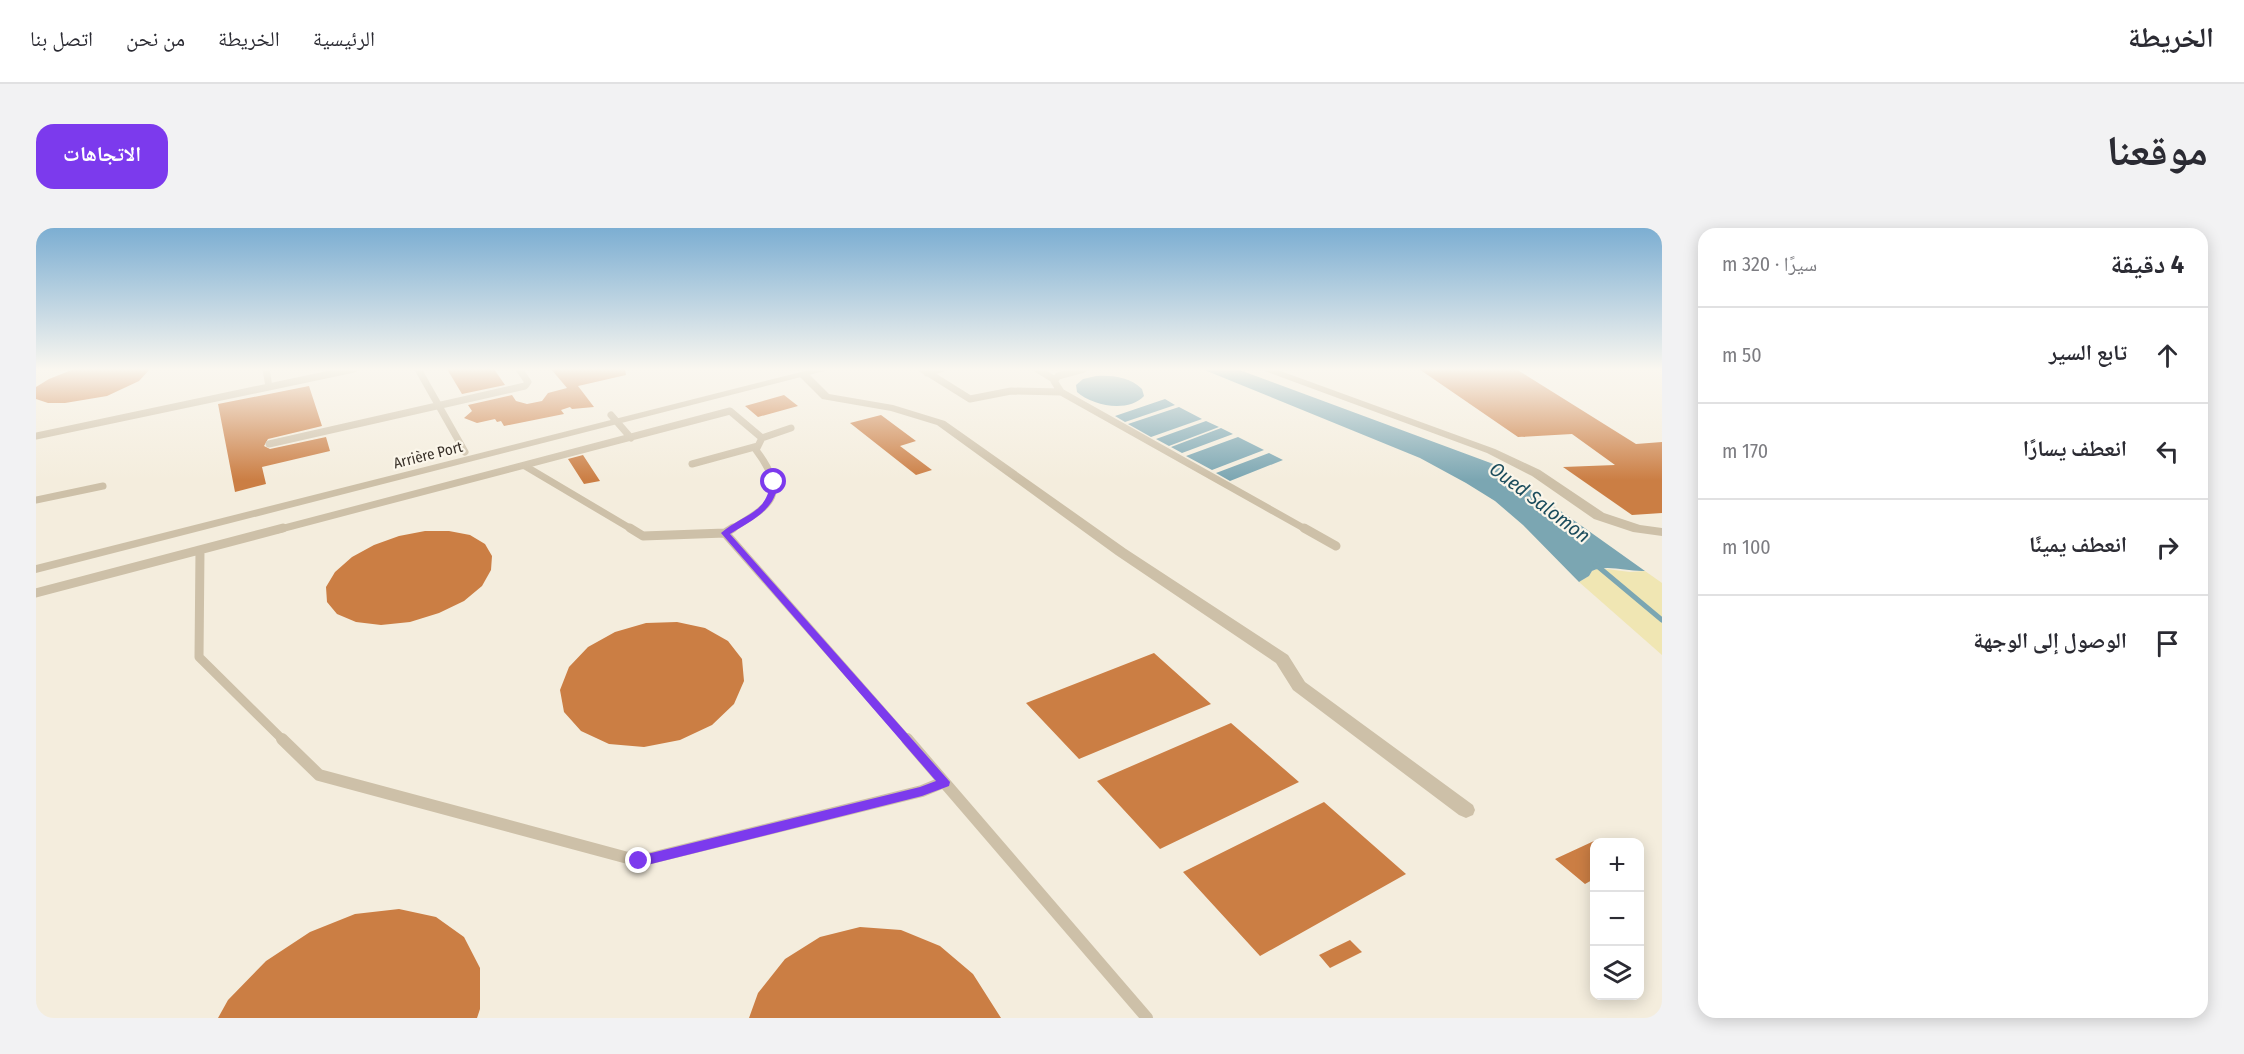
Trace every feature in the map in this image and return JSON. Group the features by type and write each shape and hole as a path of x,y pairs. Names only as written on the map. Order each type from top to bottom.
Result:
{"street":[{"name":"Arrière Port","path":"36,569 660,406"},
{"name":"Arrière Port","path":"36,560 465,452 671,406"},
{"path":"880,406 941,423 1121,552 1282,660 1299,687 1466,810"},
{"path":"1366,406 1491,451 1536,472 1599,516 1638,529 1662,532"}],"lane":[{"path":"36,436 107,425 189,406"},
{"path":"268,444 434,406"},
{"path":"438,406 465,452"},
{"path":"1086,406 1336,546"},
{"path":"36,593 730,411 762,438"},
{"path":"614,419 631,438"},
{"path":"525,466 643,536 725,533 765,508 773,494 774,482 767,465 756,450 762,438 791,428"},
{"path":"692,464 758,446"},
{"path":"36,500 103,486"},
{"path":"725,533 1147,1018"},
{"path":"200,550 199,657 319,775 639,861 922,791 944,782"}],"sand":[{"path":"1599,568 1630,572 1645,571 1662,583 1662,655 1579,582"}],"water":[{"path":"1145,406 1172,406 1125,422 1115,416"},
{"path":"1292,406 1336,406 1496,465 1645,571 1598,569 1579,582 1523,525 1495,501 1420,458"},
{"path":"1179,407 1202,419 1151,437 1128,424"},
{"path":"1206,421 1219,427 1169,446 1156,439"},
{"path":"1221,428 1233,434 1182,453 1171,447"},
{"path":"1238,437 1264,450 1212,470 1186,456"},
{"path":"1269,453 1283,460 1230,481 1216,473"}],"building":[{"path":"218,406 315,406 322,426 268,439 264,446 270,449 326,437 330,451 262,467 266,484 235,492"},
{"path":"469,406 594,407 572,409 570,407 561,410 564,414 504,426 501,421 497,422 495,419 477,423 464,418 472,411"},
{"path":"745,406 798,406 798,406 758,417"},
{"path":"1473,406 1575,406 1636,444 1662,442 1662,513 1632,515 1563,467 1615,465 1572,434 1518,437"},
{"path":"881,415 916,441 900,446 932,470 916,475 850,423"},
{"path":"583,455 600,481 584,484 568,459"},
{"path":"425,531 449,531 470,535 485,544 492,556 491,570 482,586 464,601 439,613 410,622 381,625 356,622 337,614 327,602 326,587 335,572 352,557 374,545 399,536"},
{"path":"677,622 705,628 728,641 742,659 744,681 734,704 712,725 680,740 644,747 609,744 581,731 564,712 560,690 569,667 588,647 615,632 646,623"},
{"path":"1154,653 1211,704 1079,759 1026,703"},
{"path":"1231,723 1299,782 1160,849 1097,781"},
{"path":"1324,802 1406,874 1260,956 1183,872"},
{"path":"1590,843 1590,881 1585,884 1555,859"},
{"path":"399,909 436,917 464,937 480,968 480,1009 477,1018 218,1018 228,1000 266,961 310,932 355,914"},
{"path":"860,927 901,930 940,946 973,974 1001,1018 749,1018 758,993 785,959 820,937"},
{"path":"1350,940 1362,952 1330,968 1319,955"}],"waterway":[{"name":"Oued Salomon","path":"1595,564 1662,620"}],"route":[{"path":"639,861 922,791 944,782 725,533 745,523 765,508 773,494 774,482"}]}
